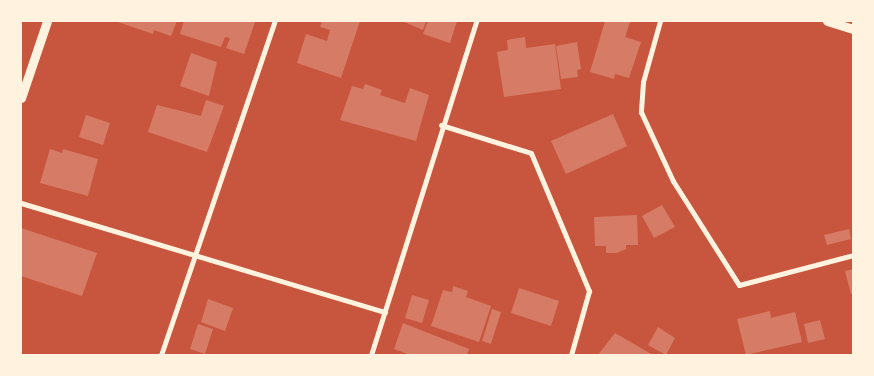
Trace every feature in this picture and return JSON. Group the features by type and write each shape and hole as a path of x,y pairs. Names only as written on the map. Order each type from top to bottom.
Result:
{"street":[{"path":"21,98 47,21"},
{"path":"161,355 194,252 275,21"},
{"path":"371,355 476,21"},
{"path":"660,21 643,82 641,112 674,181 739,285 853,255"},
{"path":"827,21 853,29"},
{"path":"442,125 531,153 589,291 571,355"},
{"path":"21,203 194,252 384,312"}],"building":[{"path":"115,21 177,21 171,36 154,30 153,34"},
{"path":"184,21 255,22 244,54 226,48 230,38 225,37 221,47 180,34"},
{"path":"322,21 360,21 341,78 297,63 306,34 327,41 330,30 320,27"},
{"path":"402,21 426,21 423,30"},
{"path":"428,21 457,21 450,43 423,34"},
{"path":"605,21 630,22 625,37 641,42 629,78 615,74 614,79 590,72"},
{"path":"525,37 526,48 555,44 561,89 504,97 497,52 508,50 507,40"},
{"path":"577,42 581,69 577,70 578,77 561,79 556,46"},
{"path":"191,53 217,62 209,96 180,86"},
{"path":"365,84 382,90 380,95 405,103 410,88 429,95 416,141 340,120 352,86 363,89"},
{"path":"206,100 224,106 207,152 148,132 157,105 201,116"},
{"path":"613,114 627,146 566,174 551,141"},
{"path":"86,115 110,123 103,145 79,137"},
{"path":"50,149 62,153 63,149 98,159 88,196 40,183"},
{"path":"662,205 675,227 654,238 642,216"},
{"path":"637,215 638,245 626,245 626,249 617,253 606,253 606,246 595,246 594,217"},
{"path":"21,228 97,253 82,296 21,276"},
{"path":"849,229 851,239 827,245 824,235"},
{"path":"853,269 853,294 851,294 845,271"},
{"path":"453,286 468,291 466,297 491,306 479,342 431,326 443,290 452,292"},
{"path":"519,288 559,301 551,326 511,313"},
{"path":"412,295 429,300 422,323 405,318"},
{"path":"208,299 233,308 225,331 201,322"},
{"path":"492,309 501,312 491,344 482,341"},
{"path":"770,311 771,318 795,312 802,342 746,355 737,319"},
{"path":"820,320 825,339 808,343 804,324"},
{"path":"403,323 469,349 467,355 410,355 394,349"},
{"path":"198,324 213,329 205,354 190,349"},
{"path":"658,327 675,338 666,355 648,345"},
{"path":"615,333 653,355 598,355"}]}
